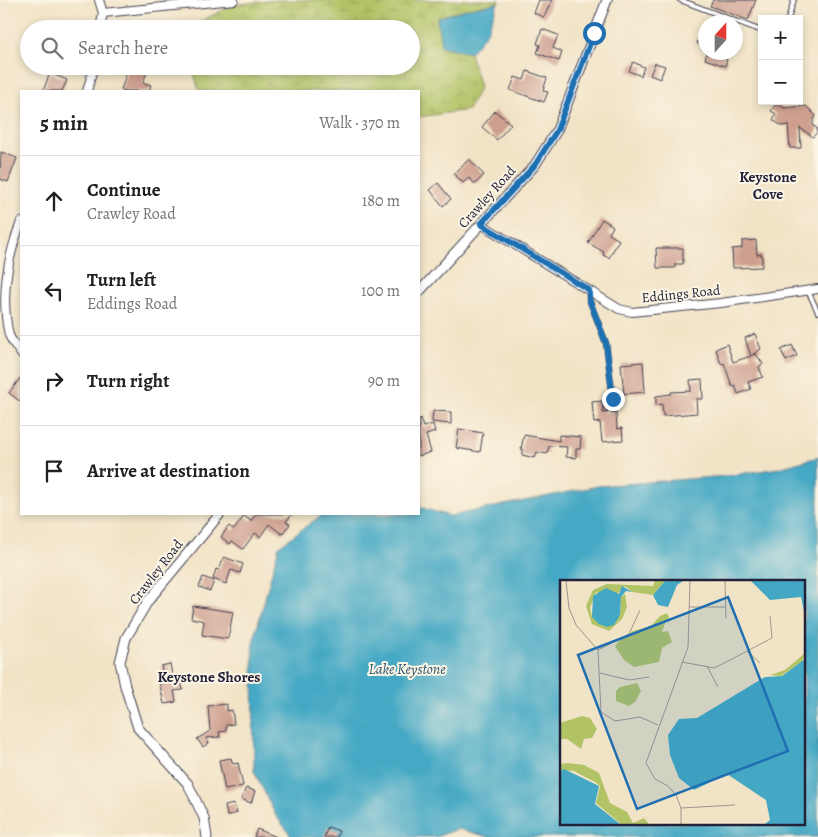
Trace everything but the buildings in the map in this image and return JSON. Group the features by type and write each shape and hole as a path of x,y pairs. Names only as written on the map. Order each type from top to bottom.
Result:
{"street":[{"path":"99,0 103,13 102,20"},
{"path":"103,13 234,0"},
{"name":"Crawley Road","path":"420,291 535,165 557,130 607,0"},
{"path":"87,90 91,75"},
{"name":"Eddings Road","path":"481,224 619,309 632,312 721,303 818,289"},
{"path":"20,225 7,260 1,286 2,313 9,336 20,352"},
{"name":"Crawley Road","path":"207,837 204,818 188,784 138,728 124,686 120,662 126,638 148,601 219,515"}],"lane":[{"path":"680,0 758,29"},
{"path":"789,15 794,0"},
{"path":"589,290 589,299 607,349 613,399 612,404 607,408"},
{"path":"808,291 818,312"}],"green space":[{"path":"275,0 499,0 498,3 469,8 441,46 470,53 480,87 468,110 420,117 420,90 199,90 195,75 420,75 420,20 203,20 232,5"}],"water":[{"path":"498,3 487,32 470,53 441,46 437,18 469,8"},
{"name":"Lake Keystone","path":"818,457 818,837 489,837 458,829 436,837 292,837 276,816 254,771 253,643 279,546 322,515 420,515 420,507 450,516 598,486 726,476 779,468"}],"district":[{"name":"Keystone Cove","path":"768,186"},
{"name":"Keystone Shores","path":"209,677"}],"route":[{"path":"594,33 557,130 535,165 481,224 589,290 589,299 606,343 613,399"}]}
